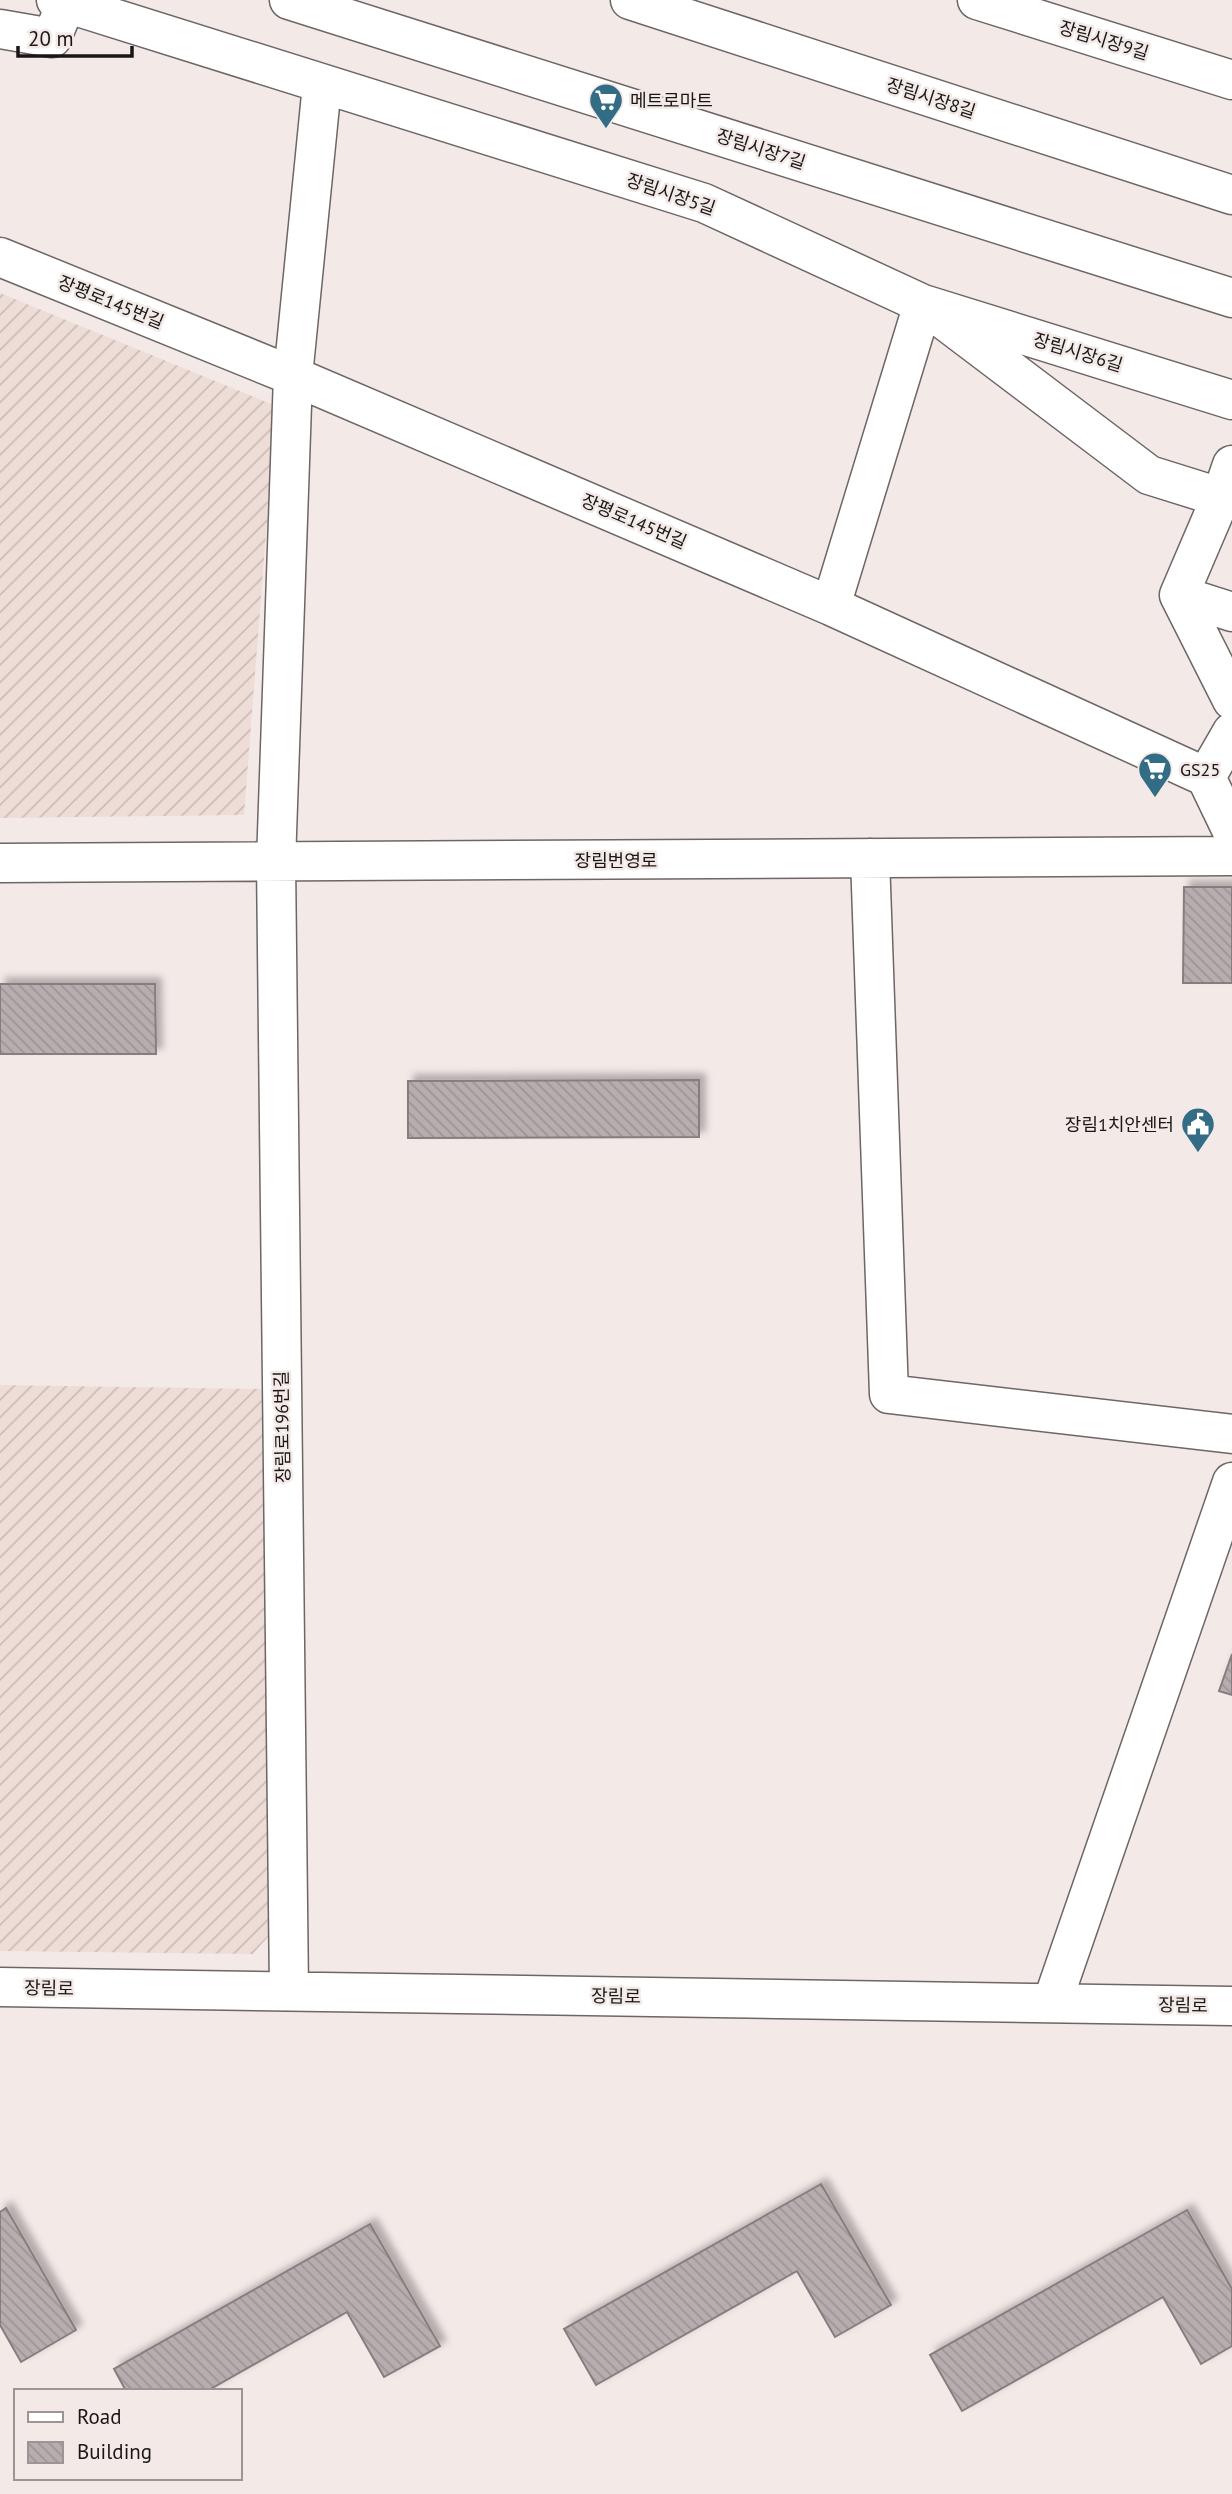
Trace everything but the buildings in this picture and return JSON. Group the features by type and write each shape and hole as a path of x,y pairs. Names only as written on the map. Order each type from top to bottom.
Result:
{"street":[{"name":"장림시장7길","path":"289,0 1232,298"},
{"name":"장림시장8길","path":"629,0 1232,195"},
{"name":"장림시장9길","path":"977,0 1232,80"},
{"path":"0,29 52,38 61,1"},
{"name":"장림시장5길","path":"61,1 704,203 923,304 1149,475 1228,488"},
{"name":"장림로196번길","path":"289,1992 276,862 293,376 322,85"},
{"name":"장평로145번길","path":"0,257 293,376 831,606 1206,777"},
{"path":"831,606 923,304"},
{"name":"장림시장6길","path":"923,304 1232,400"},
{"path":"1179,595 1228,488"},
{"path":"1179,595 1232,612"},
{"path":"1179,595 1232,699"},
{"path":"1232,732 1206,777 1232,831"},
{"name":"장림번영로","path":"0,863 1232,856"},
{"path":"870,858 889,1394 1232,1434"},
{"path":"1052,2003 1232,1482"},
{"name":"장림로","path":"0,1987 1232,2006"}],"shaded area":[{"path":"0,293 276,406 244,815 0,818"},
{"path":"0,1385 264,1389 268,1937 253,1954 0,1951"}],"place":[{"name":"메트로마트","path":"606,130"},
{"name":"GS25","path":"1155,799"},
{"name":"장림1치안센터","path":"1198,1154"}]}
